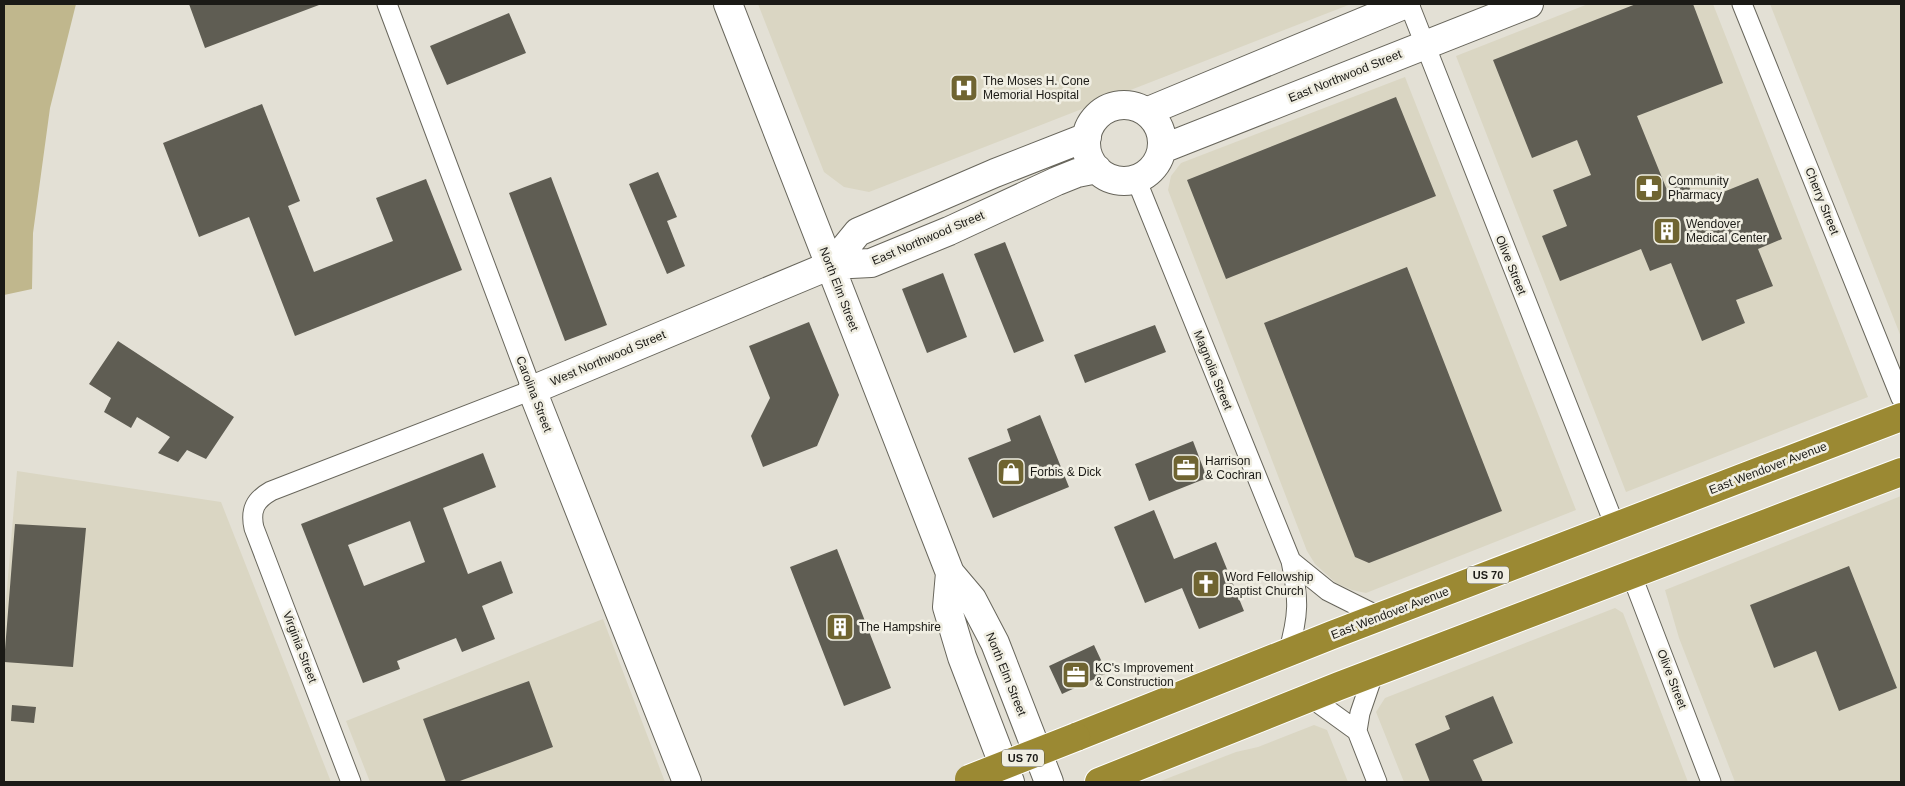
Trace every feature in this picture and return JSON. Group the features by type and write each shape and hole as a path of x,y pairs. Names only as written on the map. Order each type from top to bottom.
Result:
{"highway":[{"name":"East Wendover Avenue","path":"965,780 1614,526 1901,417"},
{"path":"1099,782 1374,672 1632,576 1901,472"}],"street":[{"name":"Carolina Street","path":"387,4 532,390 687,782"},
{"name":"North Elm Street","path":"728,4 950,573 972,599 995,643 1049,782"},
{"path":"1146,112 1408,4"},
{"name":"Olive Street","path":"1408,4 1614,526"},
{"name":"East Northwood Street","path":"1162,149 1529,4"},
{"name":"Cherry Street","path":"1742,4 1901,398"},
{"path":"1129,106 1146,112 1159,127 1162,149 1153,168 1136,179 1117,180 1097,169 1088,154 1087,137 1093,122 1108,110 1129,106"},
{"path":"831,265 858,232 995,173 1087,137"},
{"name":"East Northwood Street","path":"831,265 870,263 950,231 1064,178 1097,169"},
{"name":"Magnolia Street","path":"1136,179 1291,561 1297,593 1298,612 1288,653"},
{"name":"West Northwood Street","path":"252,511 262,496 271,491 532,390 831,265"},
{"name":"Virginia Street","path":"252,511 254,528 351,782"},
{"name":"Magnolia Street","path":"1291,561 1328,592 1380,617"},
{"name":"North Elm Street","path":"950,573 947,607 962,657 1010,782"},
{"name":"Olive Street","path":"1632,576 1711,782"},
{"path":"1374,672 1360,713 1357,731 1377,782"},
{"path":"1310,697 1357,731"}],"shaded area":[{"path":"4,4 76,4 50,108 33,233 32,289 4,295"},
{"name":"The Moses H. Cone Memorial Hospital","path":"758,4 1351,4 869,192 844,187 824,172"},
{"path":"1588,4 1713,4 1868,397 1626,492 1456,56"},
{"path":"1770,4 1901,4 1901,337"},
{"path":"1405,77 1576,510 1366,593 1352,590 1336,583 1315,564 1307,551 1168,190 1171,176 1181,163"},
{"path":"17,471 221,502 331,782 4,782 4,624"},
{"path":"1901,496 1901,782 1735,782 1679,638 1665,590"},
{"path":"1615,608 1623,613 1688,782 1404,782 1376,712 1385,698"},
{"path":"603,619 665,782 370,782 346,721"},
{"path":"1314,725 1327,730 1348,782 1158,782 1236,752 1258,747"}],"building":[{"path":"189,4 318,4 319,5 205,48"},
{"path":"1636,4 1693,4 1723,83 1637,116 1667,190 1687,182 1696,203 1758,178 1782,239 1758,249 1773,286 1736,300 1745,323 1702,341 1671,263 1650,271 1641,249 1560,281 1542,236 1567,226 1553,190 1591,175 1577,140 1532,158 1493,60"},
{"path":"509,13 526,53 447,85 430,46"},
{"path":"1396,97 1436,196 1226,279 1187,180"},
{"path":"262,104 300,201 288,206 314,272 393,241 376,198 426,179 462,270 295,336 249,217 199,237 163,143"},
{"path":"658,172 677,217 667,221 685,266 667,274 629,184"},
{"path":"551,177 607,325 565,341 509,193"},
{"path":"1005,242 1044,341 1014,353 974,254"},
{"path":"1407,267 1502,511 1369,563 1355,557 1264,323"},
{"path":"943,273 967,337 927,353 902,289"},
{"path":"809,322 839,395 817,446 763,467 751,436 770,398 749,346"},
{"path":"1155,325 1166,352 1085,383 1074,355"},
{"path":"118,341 234,417 206,459 187,450 178,462 158,453 170,437 137,417 131,428 104,412 111,398 89,384"},
{"path":"1040,415 1069,487 993,518 968,458 1011,441 1007,429"},
{"path":"1193,441 1207,478 1149,501 1135,464"},
{"path":"483,453 496,487 443,508 468,574 501,561 513,593 482,606 495,639 462,652 456,638 397,661 400,669 363,683 301,524","holes":["410,521 425,562 364,586 348,545"]},
{"path":"1154,510 1174,559 1216,542 1244,611 1199,629 1182,588 1145,603 1114,527"},
{"path":"15,524 86,528 73,667 4,662"},
{"name":"The Hampshire","path":"837,549 891,688 844,706 790,567"},
{"path":"1849,566 1897,688 1839,711 1816,651 1774,668 1750,605"},
{"path":"1094,645 1107,673 1062,694 1049,666"},
{"path":"529,681 553,747 457,782 446,782 423,719"},
{"path":"1493,696 1513,743 1473,760 1483,782 1430,782 1415,744 1450,729 1445,716"},
{"path":"12,705 36,707 34,723 11,721"}],"place":[{"name":"The Moses H. Cone Memorial Hospital","path":"964,88"},
{"name":"Community Pharmacy","path":"1649,188"},
{"name":"Wendover Medical Center","path":"1667,231"},
{"name":"Harrison & Cochran","path":"1186,468"},
{"name":"Forbis & Dick","path":"1011,472"},
{"name":"Word Fellowship Baptist Church","path":"1206,584"},
{"name":"The Hampshire","path":"840,627"},
{"name":"KC's Improvement & Construction","path":"1076,675"}]}
